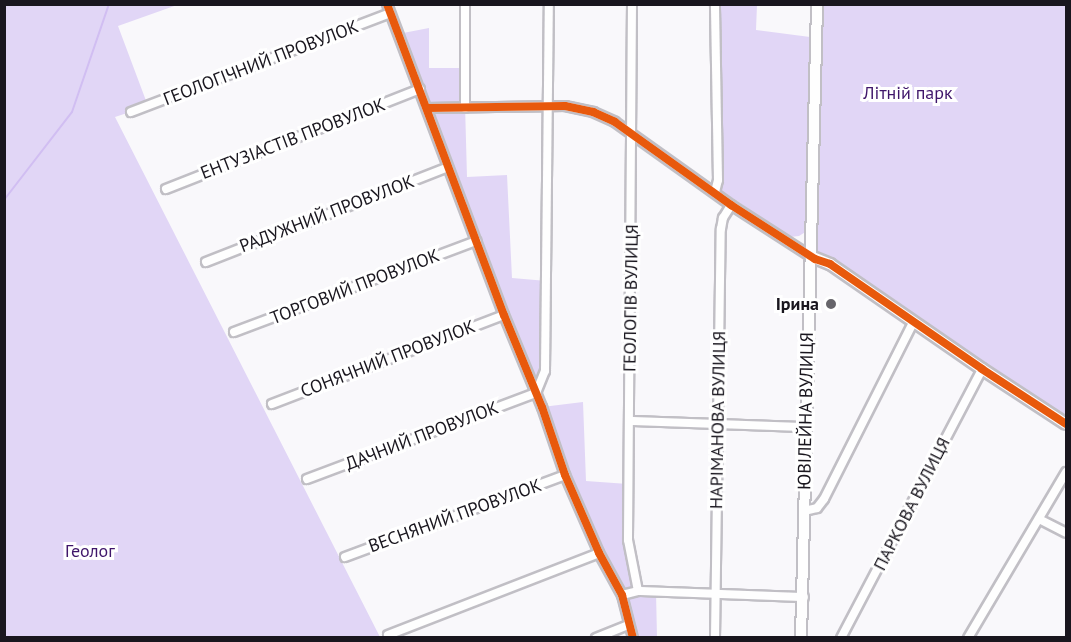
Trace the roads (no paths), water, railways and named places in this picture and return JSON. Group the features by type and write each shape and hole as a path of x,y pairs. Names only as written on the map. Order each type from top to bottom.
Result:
{"street":[{"path":"465,4 465,108"},
{"path":"536,393 545,371 550,107 549,4"},
{"name":"ГЕОЛОГІВ ВУЛИЦЯ","path":"632,4 628,540 638,591"},
{"path":"715,4 718,180 715,192"},
{"name":"ЮВІЛЕЙНА ВУЛИЦЯ","path":"801,638 804,597 804,511 817,4"},
{"path":"388,9 504,315 536,393 565,475 598,553 622,595 633,638"},
{"name":"ГЕОЛОГІЧНИЙ ПРОВУЛОК","path":"131,112 388,9"},
{"name":"ЕНТУЗІАСТІВ ПРОВУЛОК","path":"166,189 420,89"},
{"path":"427,108 566,106 593,112 631,132 731,205 810,256 830,264 1066,424"},
{"name":"РАДУЖНИЙ ПРОВУЛОК","path":"206,262 448,167"},
{"name":"НАРІМАНОВА ВУЛИЦЯ","path":"715,638 721,230 723,218 731,205"},
{"name":"ТОРГОВИЙ ПРОВУЛОК","path":"234,332 476,241"},
{"name":"СОНЯЧНИЙ ПРОВУЛОК","path":"272,404 504,315"},
{"path":"804,511 817,508 824,500 913,322"},
{"name":"ПАРКОВА ВУЛИЦЯ","path":"841,638 982,369"},
{"name":"ДАЧНИЙ ПРОВУЛОК","path":"307,479 536,393"},
{"path":"630,421 806,427"},
{"path":"968,638 1066,472"},
{"name":"ВЕСНЯНИЙ ПРОВУЛОК","path":"345,557 565,475"},
{"path":"1039,519 1066,532"},
{"path":"388,635 598,553"},
{"path":"622,595 638,591 804,597"},
{"path":"596,638 629,625"}],"waterway":[{"path":"4,200 72,112 109,4"}],"place":[{"name":"Ірина","path":"831,304"}],"park label":[{"name":"Літній парк","path":"908,93"},
{"name":"Геолог","path":"90,551"}]}
